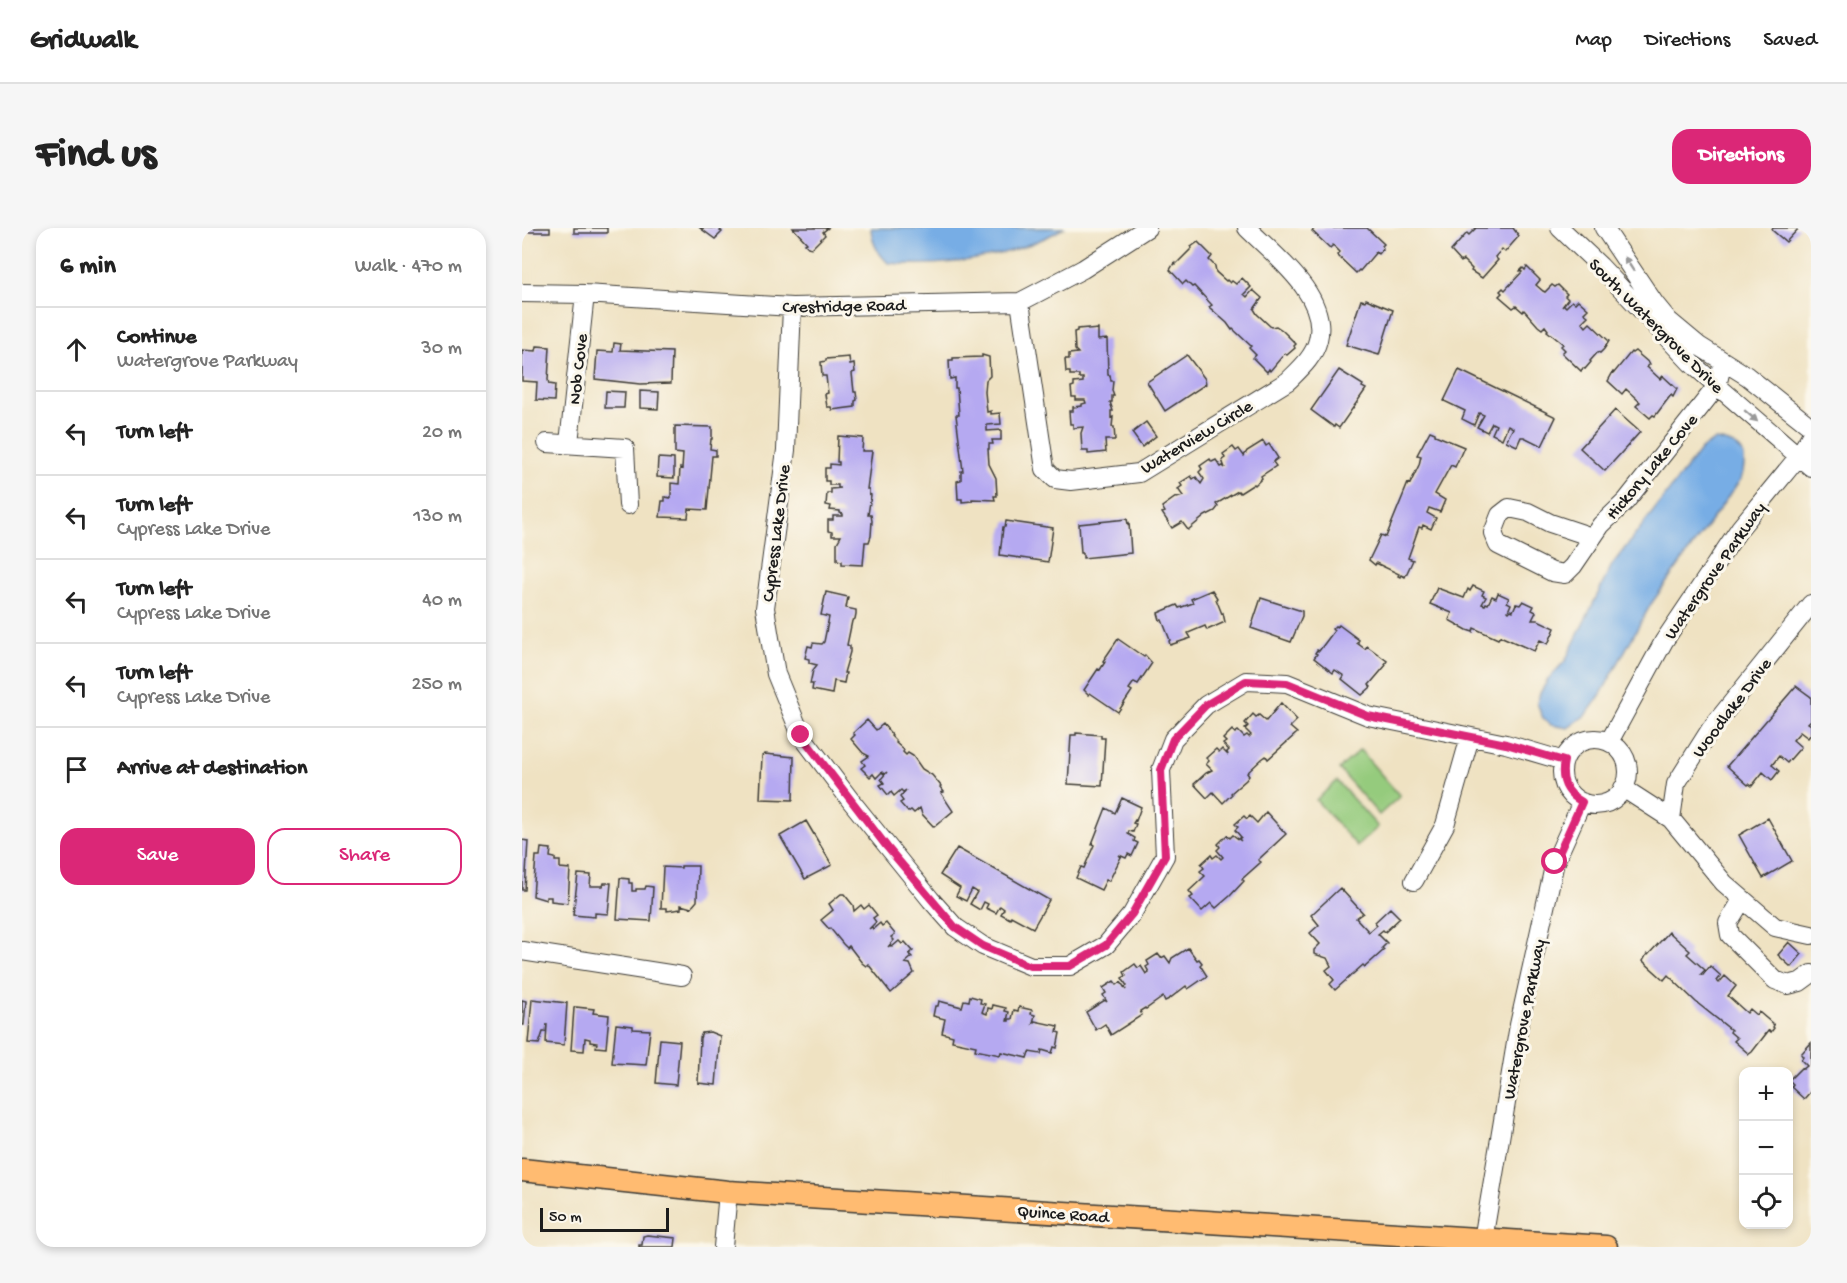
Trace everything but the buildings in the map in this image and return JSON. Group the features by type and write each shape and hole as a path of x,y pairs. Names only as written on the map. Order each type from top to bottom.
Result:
{"main road":[{"name":"Quince Road","path":"522,1170 728,1192 1605,1247"}],"street":[{"name":"Crestridge Road","path":"522,293 585,294 792,307 1020,302 1083,269 1146,228"},
{"name":"Waterview Circle","path":"1020,302 1045,469 1055,479 1071,481 1139,472 1288,381 1306,363 1318,341 1320,320 1315,304 1302,283 1247,228"},
{"name":"South Watergrove Drive","path":"1560,228 1600,266 1691,363 1805,461"},
{"path":"1604,228 1669,321 1699,346 1747,376 1811,427"},
{"name":"Nob Cove","path":"570,443 585,294"},
{"name":"Cypress Lake Drive","path":"792,307 786,450 765,608 776,674 801,735 850,801 955,927 983,946 1030,966 1070,966 1106,945 1132,914 1165,856 1161,770 1173,739 1206,705 1246,681 1287,683 1368,716 1506,744 1564,761"},
{"name":"Hickory Lake Cove","path":"1592,537 1550,523 1528,512 1509,508 1500,515 1493,533 1498,545 1552,572 1565,574 1601,525 1626,501 1717,386 1723,361"},
{"name":"Watergrove Parkway","path":"1609,742 1664,641 1740,528 1805,461 1811,435"},
{"path":"547,443 625,448 628,505"},
{"name":"Woodlake Drive","path":"1671,819 1676,784 1710,730 1811,604"},
{"path":"1414,881 1445,825 1470,737"},
{"path":"1598,739 1609,742 1624,757 1627,778 1623,788 1610,801 1600,804 1582,802 1567,790 1562,771 1564,761 1577,744 1598,739"},
{"path":"1623,788 1671,819 1724,883 1775,927 1811,935"},
{"name":"Watergrove Parkway","path":"1483,1240 1520,1025 1555,862 1582,802"},
{"path":"1742,900 1728,923 1730,935 1775,980 1788,985 1800,982 1811,974"},
{"path":"522,951 682,976"},
{"path":"723,1247 728,1192"}],"green space":[{"path":"1360,750 1400,796 1379,815 1339,769"},
{"path":"1337,781 1378,827 1357,846 1316,800"}],"water":[{"path":"871,228 1064,228 1023,247 1001,254 956,262 910,264 888,263 876,247"},
{"path":"1715,440 1732,444 1742,451 1744,462 1741,479 1651,604 1601,694 1587,714 1568,728 1551,725 1543,718 1537,703 1540,693 1549,678 1565,661 1612,565 1701,449"}],"route":[{"path":"801,735 850,801 955,927 983,946 1030,966 1070,966 1106,945 1132,914 1165,856 1161,770 1173,739 1206,705 1246,681 1287,683 1368,716 1506,744 1564,761 1563,781 1567,790 1582,802 1555,862"}]}
